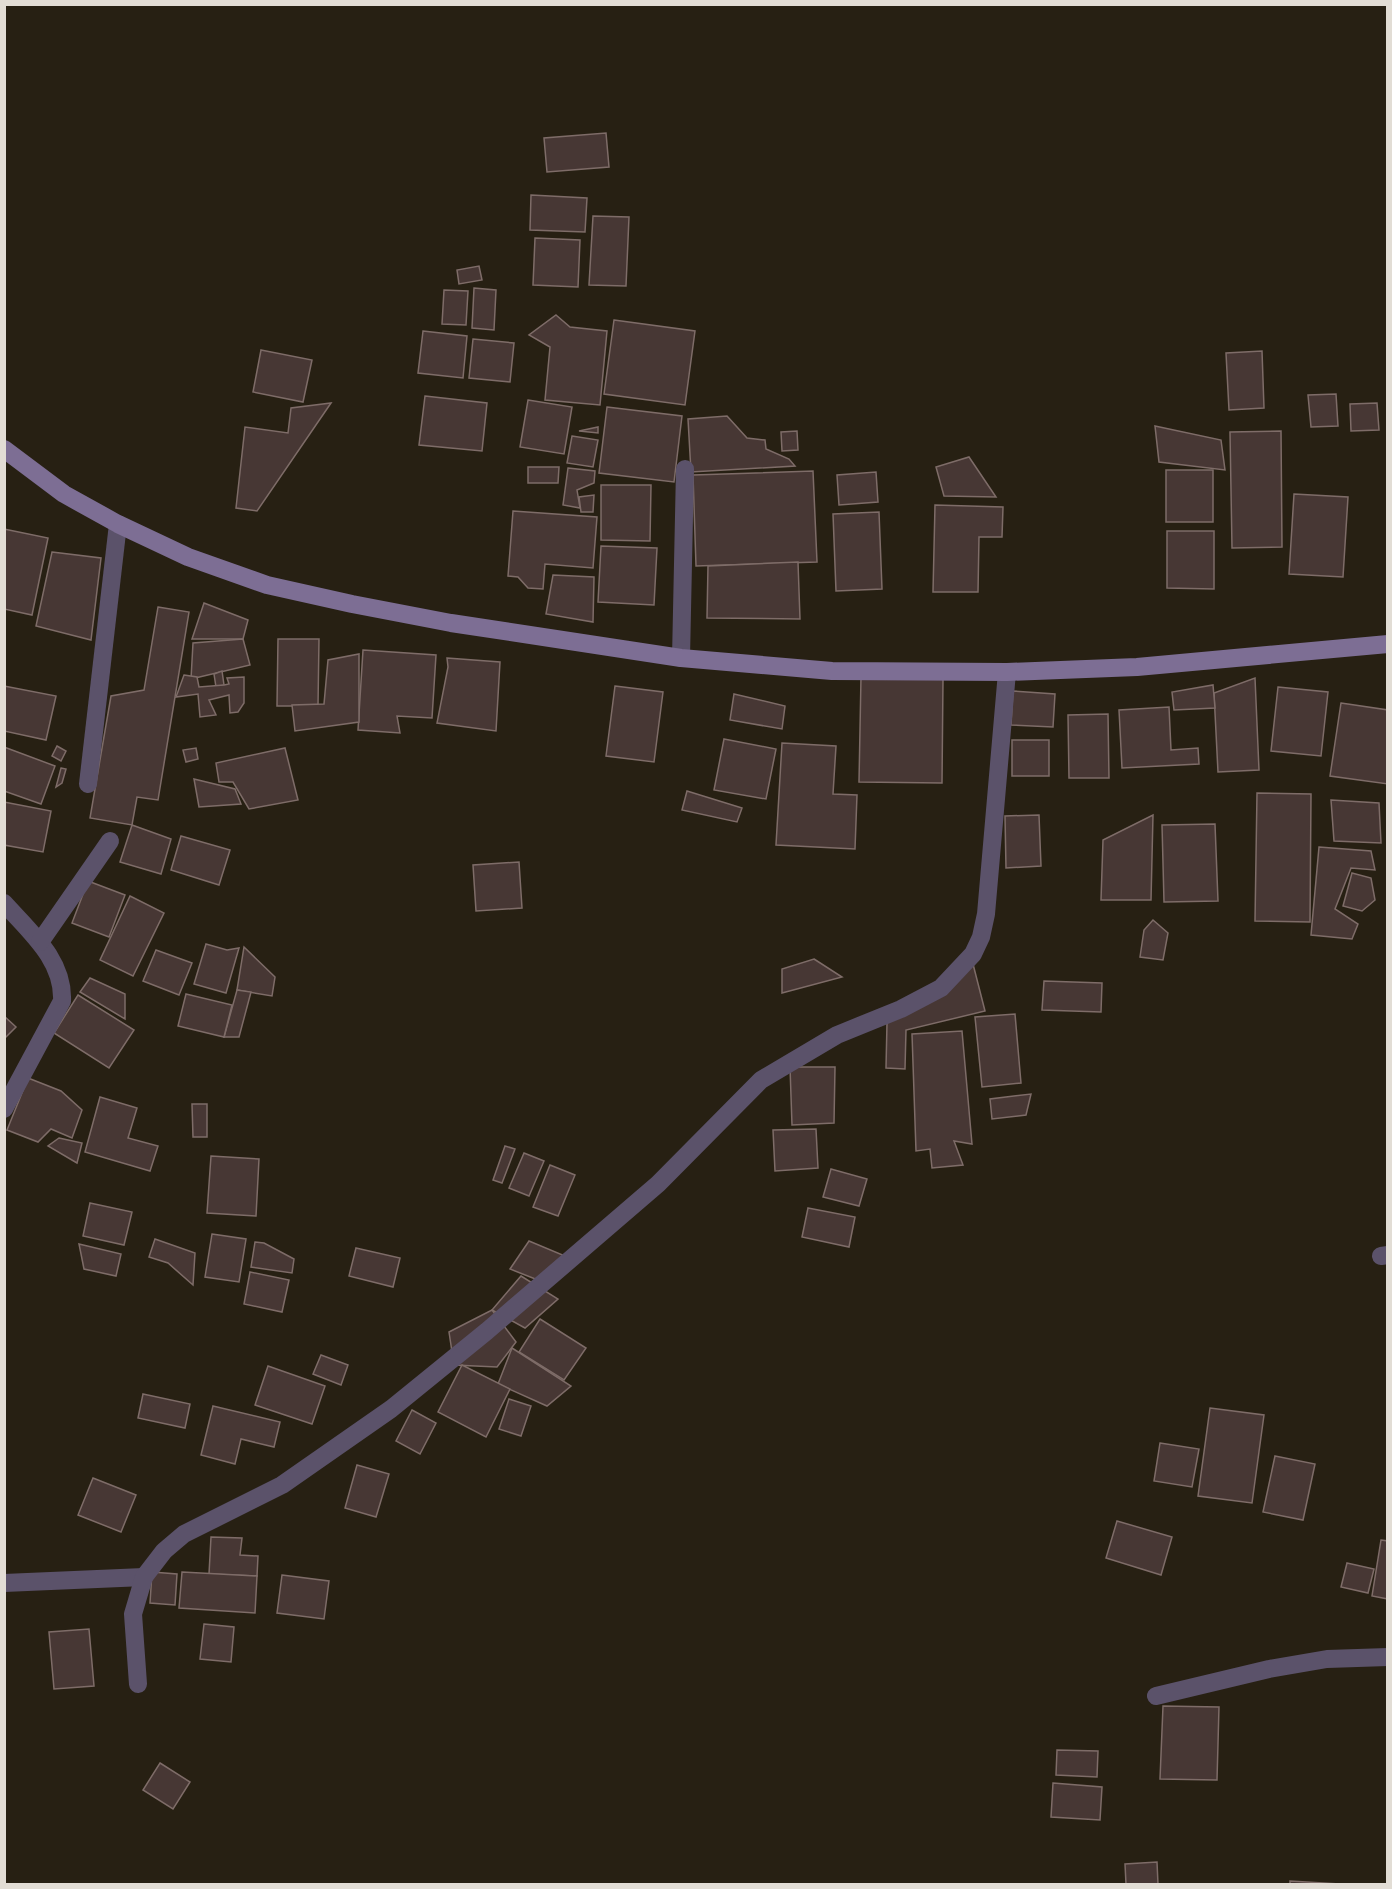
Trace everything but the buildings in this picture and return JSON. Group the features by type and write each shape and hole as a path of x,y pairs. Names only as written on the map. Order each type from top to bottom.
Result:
{"street":[{"path":"4,448 64,494 117,524 188,558 267,585 451,623 681,658 832,670 1007,672 1137,667 1388,644"},
{"path":"681,658 685,469"},
{"path":"88,784 117,524"},
{"path":"138,1684 133,1614 144,1577 164,1551 184,1534 282,1485 409,1395 658,1184 761,1080 837,1035 901,1009 941,988 973,954 981,937 986,914 1007,672"},
{"path":"40,942 110,841"},
{"path":"4,903 40,942 59,971 63,986 62,1001 4,1109"},
{"path":"4,1583 144,1577"},
{"path":"1156,1696 1316,1660 1388,1657"}]}
